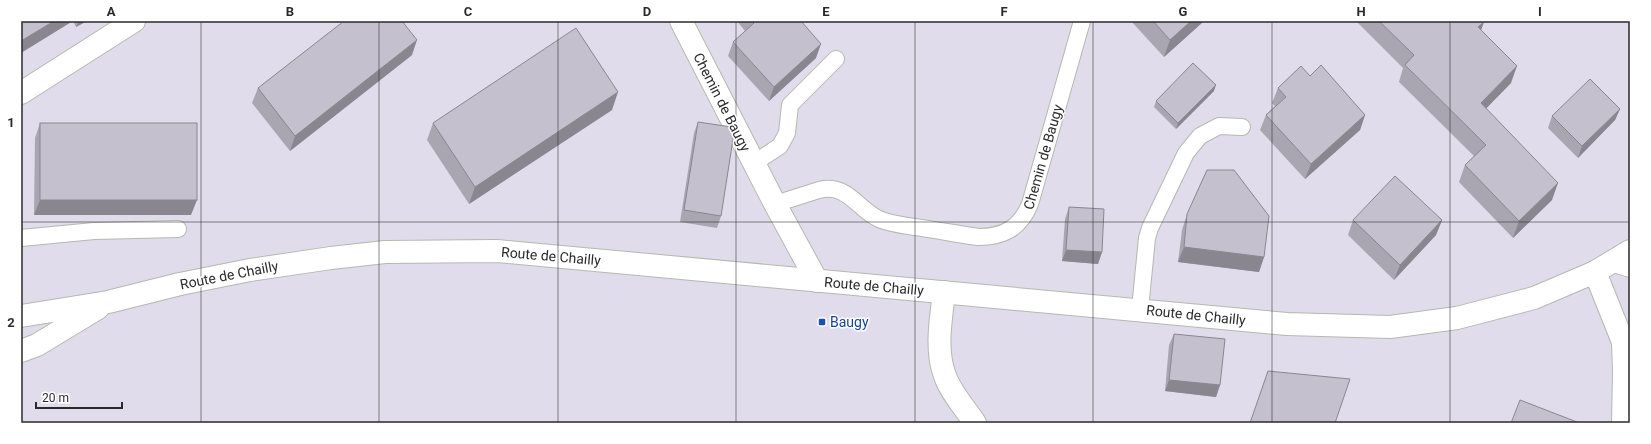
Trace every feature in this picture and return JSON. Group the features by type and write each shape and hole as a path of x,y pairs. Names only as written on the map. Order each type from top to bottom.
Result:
{"main road":[{"path":"21,93 134,21"},
{"name":"Chemin de Baugy","path":"681,21 775,204 817,281"},
{"name":"Route de Chailly","path":"21,316 108,302 180,284 250,270 331,258 385,252 497,251 1140,309 1287,324 1390,327 1457,318 1527,300 1612,268 1630,251"},
{"path":"1612,268 1623,342 1624,372 1622,423"},
{"path":"944,292 940,335 940,359 945,377 975,423"},
{"name":"Route de Chailly","path":"21,350 37,345 108,302"}],"lane":[{"name":"Chemin de Baugy","path":"775,204 826,188 834,188 847,194 872,216 888,222 978,237 992,237 1004,233 1016,225 1025,216 1030,204 1082,21"},
{"path":"754,163 780,146 787,133 790,105 836,59"},
{"path":"1140,309 1147,238 1150,228 1186,153 1200,136 1210,130 1219,126 1229,125 1242,127"},
{"path":"21,238 94,231 178,229"}],"building":[{"path":"21,21 54,21 21,41"},
{"path":"344,21 402,21 417,40 295,136 258,88"},
{"path":"753,21 801,21 821,44 774,87 733,42 754,23"},
{"path":"1153,21 1191,21 1170,40"},
{"path":"1379,21 1484,21 1478,27 1517,66 1481,103 1558,183 1519,221 1465,165 1486,145 1405,65 1414,55"},
{"path":"576,28 618,92 475,187 433,123"},
{"path":"1193,63 1216,85 1178,123 1156,101"},
{"path":"1321,65 1365,115 1311,164 1266,115 1286,97 1278,88 1301,66 1310,76"},
{"path":"1590,79 1620,109 1582,146 1552,116"},
{"path":"698,122 732,127 734,133 721,216 684,210"},
{"path":"40,123 197,123 197,200 40,200"},
{"path":"1207,170 1234,170 1269,216 1264,257 1184,247 1187,214"},
{"path":"1395,176 1442,220 1400,265 1353,220"},
{"path":"1069,207 1104,209 1102,252 1066,250"},
{"path":"1174,334 1225,339 1220,385 1169,380"},
{"path":"1268,371 1350,379 1335,423 1250,423"},
{"path":"1520,400 1577,422 1577,423 1511,423"}],"place":[{"name":"Baugy","path":"822,322"}]}
